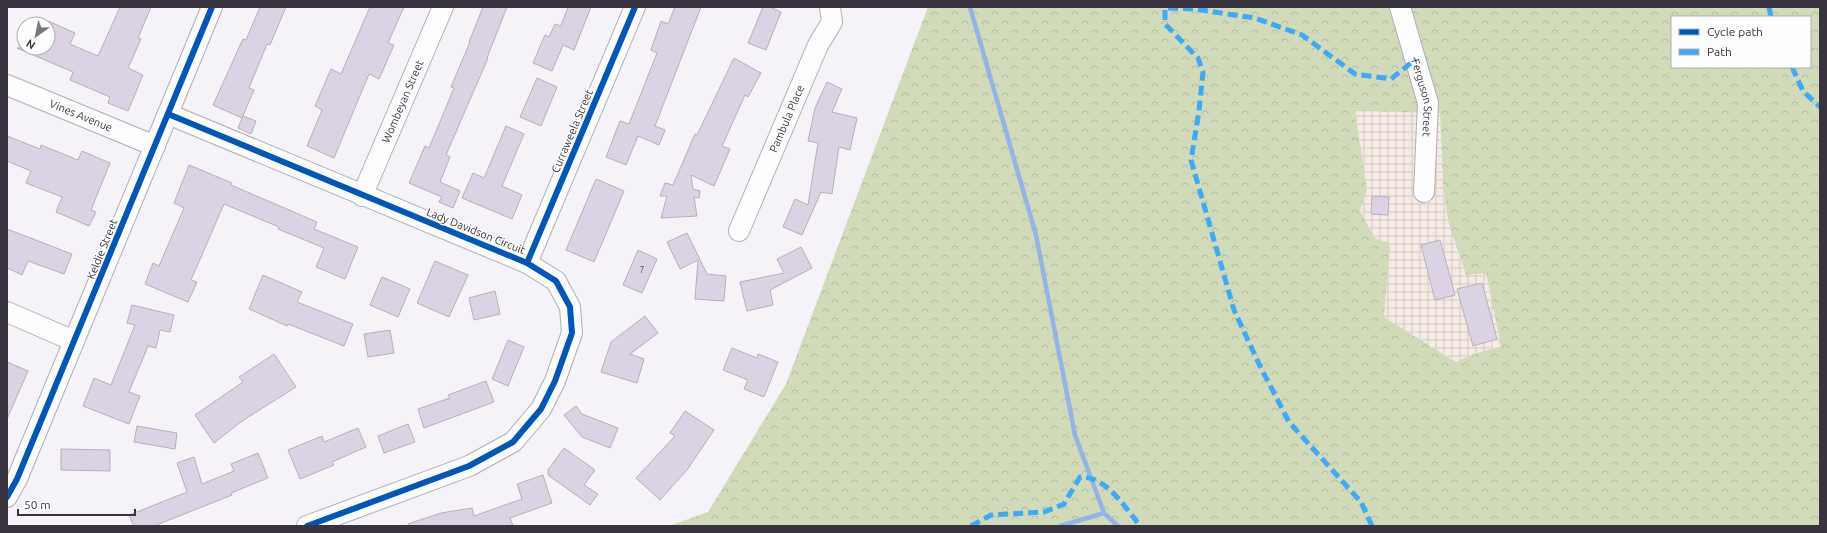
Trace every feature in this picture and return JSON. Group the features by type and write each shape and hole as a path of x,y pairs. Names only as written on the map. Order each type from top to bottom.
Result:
{"street":[{"name":"Keldie Street","path":"7,497 74,341 212,7"},
{"name":"Wombeyan Street","path":"362,196 442,7"},
{"name":"Curraweela Street","path":"527,263 635,7"},
{"name":"Pambula Place","path":"739,231 818,45 832,22 830,7"},
{"name":"Ferguson Street","path":"1400,7 1428,103 1424,192"},
{"name":"Vines Avenue","path":"7,85 155,146"},
{"name":"Lady Davidson Circuit","path":"168,114 362,196 527,263 556,281 570,307 572,333 555,381 541,409 513,442 469,466 307,526"},
{"path":"7,312 74,341"}],"shaded area":[{"path":"1355,111 1440,113 1443,184 1448,220 1486,273 1501,345 1474,354 1457,362 1384,317 1376,239 1360,210 1367,189"}],"green space":[{"path":"928,7 1820,7 1820,526 669,526 708,512 786,384","holes":["1355,111 1440,113 1443,184 1448,220 1466,275 1486,273 1501,346 1474,354 1456,362 1384,317 1390,243 1376,239 1360,211 1367,189"]}],"building":[{"path":"120,7 151,7 138,38 141,39 128,68 143,75 128,111 108,103 110,97 70,80 73,72 36,56 56,56 56,25 75,33 70,44 98,56"},
{"path":"260,7 286,7 270,45 267,44 249,88 254,90 242,118 213,105 243,39 246,40"},
{"path":"370,7 404,7 388,43 394,45 379,79 369,74 334,158 307,146 322,110 315,106 331,69 341,74"},
{"path":"483,7 507,7 488,58 446,155 450,157 440,182 460,191 453,208 439,202 442,197 409,183 425,146 429,148 454,88 451,87"},
{"path":"568,7 591,7 574,50 563,45 552,71 533,63 545,35 549,37 555,24 561,26"},
{"path":"675,7 701,7 655,126 665,130 659,145 638,136 626,165 606,157 620,121 629,124 657,53 651,50 661,21 668,24"},
{"path":"763,7 770,7 781,12 766,50 748,43"},
{"path":"734,58 761,73 748,97 745,95 722,146 730,149 714,186 691,175 693,189 700,191 699,198 694,197 697,216 661,218 667,196 660,196 665,183 673,185 695,134 697,135"},
{"path":"537,78 557,87 541,126 520,117"},
{"path":"827,82 842,89 832,112 857,118 850,150 839,147 832,194 821,192 802,235 783,227 795,199 808,205 818,143 808,141 815,108"},
{"path":"243,116 256,121 251,134 238,128"},
{"path":"506,126 524,134 502,186 522,195 512,219 462,198 473,173 484,178"},
{"path":"7,136 40,149 41,145 78,160 82,151 110,163 91,210 96,212 89,226 56,212 62,197 26,183 31,171 7,161"},
{"path":"189,165 317,222 314,229 358,247 345,279 316,267 324,248 224,204 191,280 197,282 188,302 145,284 153,263 159,266 184,208 174,203"},
{"path":"596,179 624,191 594,262 566,250"},
{"path":"1372,196 1389,197 1388,215 1371,214"},
{"path":"7,229 72,254 64,274 28,261 22,275 7,268"},
{"path":"687,233 707,274 726,276 724,301 695,299 698,260 680,269 667,242"},
{"path":"1440,240 1455,295 1435,300 1421,245"},
{"path":"801,247 812,268 770,290 773,305 747,311 740,282 784,273 777,259"},
{"path":"638,250 657,259 642,293 623,285"},
{"path":"435,261 468,275 449,317 417,303"},
{"path":"263,275 302,292 297,302 353,324 344,346 288,324 287,326 249,309"},
{"path":"382,277 410,289 398,317 370,305"},
{"path":"1482,283 1497,339 1473,346 1457,289"},
{"path":"495,291 500,314 474,320 469,298"},
{"path":"132,305 174,315 170,332 160,330 156,348 148,346 129,392 140,396 129,424 83,406 94,378 111,385 135,325 127,323"},
{"path":"645,316 658,333 630,354 644,359 637,383 601,372 611,342"},
{"path":"390,330 394,353 368,357 364,334"},
{"path":"508,340 524,347 508,386 492,379"},
{"path":"732,348 757,358 758,354 778,362 764,397 744,389 748,380 723,370"},
{"path":"274,354 296,387 242,421 214,443 195,415 243,382 239,377"},
{"path":"7,362 28,371 7,419"},
{"path":"486,381 494,402 424,428 418,409 450,398 448,395"},
{"path":"576,406 582,414 618,428 610,448 582,437 564,415"},
{"path":"685,411 714,430 687,470 660,500 636,478 675,436 670,433"},
{"path":"408,424 415,442 384,453 378,436"},
{"path":"137,426 177,433 175,449 134,442"},
{"path":"358,428 366,447 332,462 334,465 300,479 288,450 322,436 324,442"},
{"path":"564,448 595,470 584,485 598,494 590,505 548,475 548,470"},
{"path":"61,449 110,450 110,471 61,470"},
{"path":"258,453 268,478 231,493 232,495 154,526 134,526 129,515 187,492 177,463 194,457 202,484 234,471 231,464"},
{"path":"543,475 552,503 510,518 513,526 409,526 408,524 441,513 472,508 474,516 522,499 517,484"}],"waterway":[{"path":"970,7 1036,235 1075,435 1104,513"},
{"path":"1060,526 1104,513 1118,526"}],"marked path":[{"path":"1769,7 1771,16"},
{"path":"1372,526 1361,502 1289,422 1260,366 1234,310 1191,160 1199,111 1203,72 1198,58 1165,24 1165,8 1194,9 1255,18 1302,35 1355,74 1391,79 1416,59"},
{"path":"1792,68 1803,91 1820,107"},
{"path":"971,526 991,515 1044,512 1064,504 1080,477 1089,478 1106,487 1121,502 1140,526"}],"cycle path":[{"path":"7,497 17,479 212,7"},
{"path":"527,263 635,7"},
{"path":"168,114 527,263 556,281 570,307 572,333 555,381 541,409 513,442 469,466 307,526"}]}
